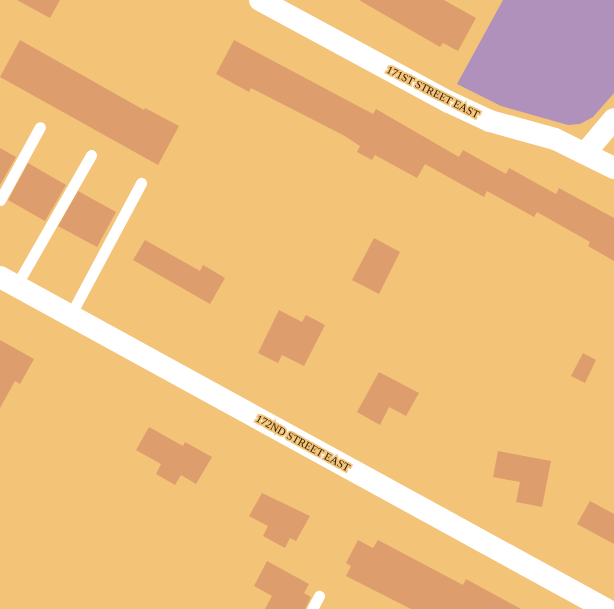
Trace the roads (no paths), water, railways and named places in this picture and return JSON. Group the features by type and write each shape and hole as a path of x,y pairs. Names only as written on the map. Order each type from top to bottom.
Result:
{"street":[{"name":"171ST STREET EAST","path":"260,0 449,102 490,121 528,130 586,152 614,168"},
{"path":"586,152 614,118"},
{"name":"172ND STREET EAST","path":"8,282 606,609"}],"lane":[{"path":"0,200 40,127"},
{"path":"8,282 91,155"},
{"path":"70,316 141,183"},
{"path":"312,609 319,596"}]}
